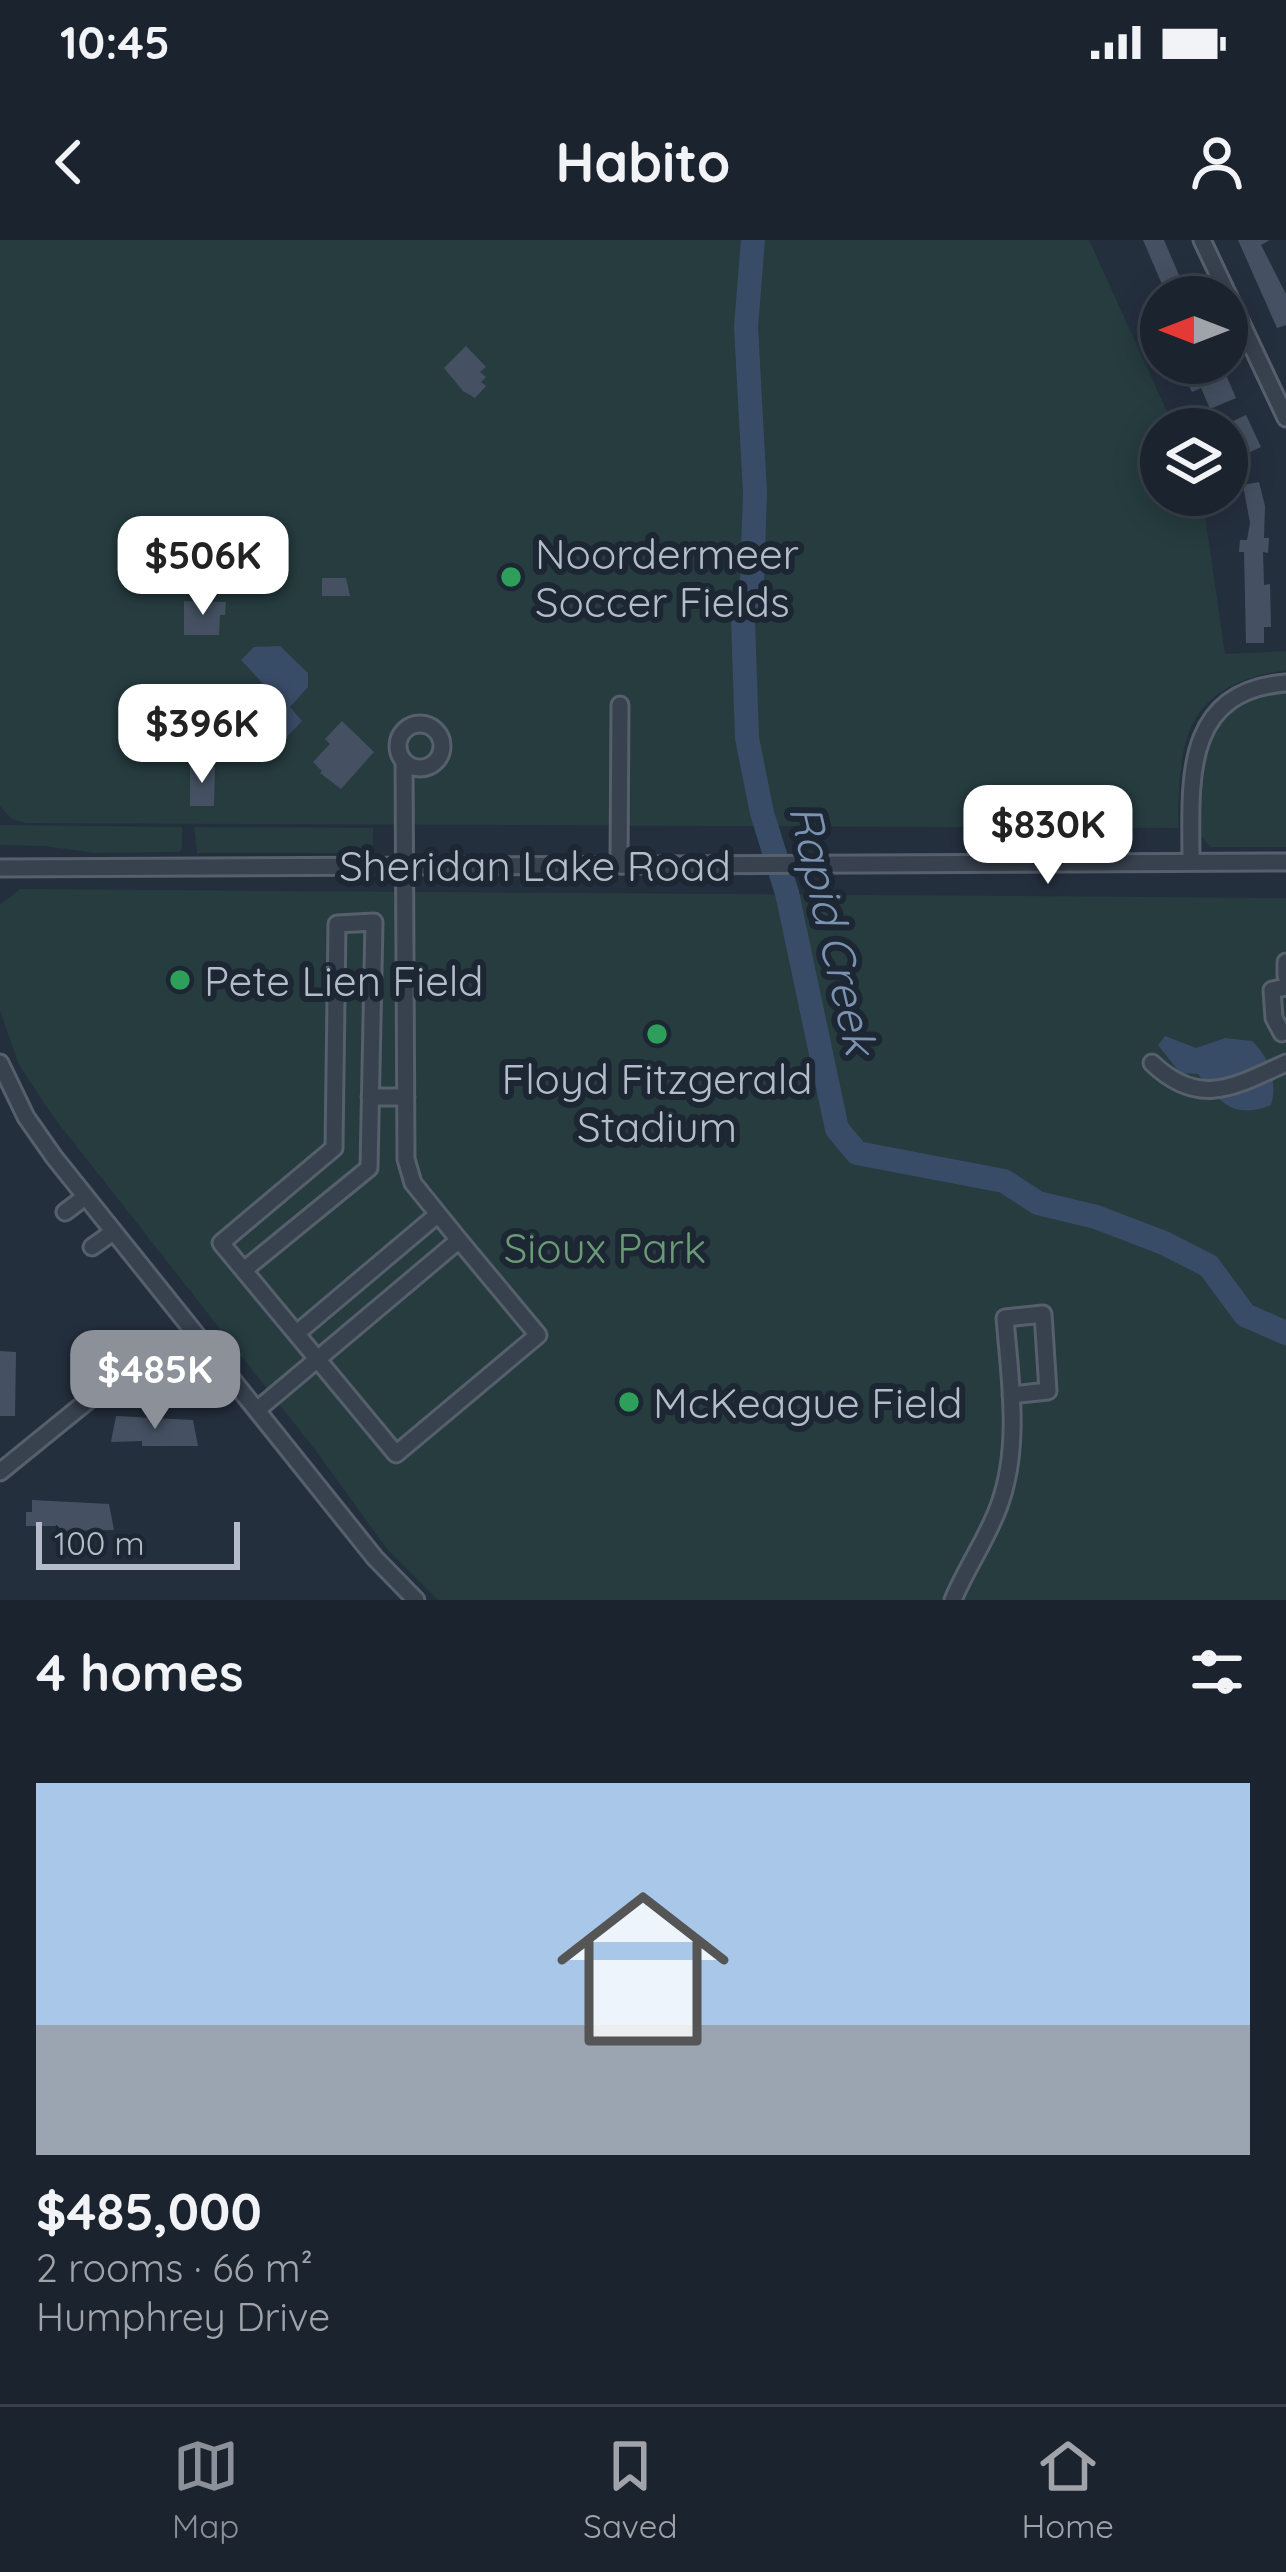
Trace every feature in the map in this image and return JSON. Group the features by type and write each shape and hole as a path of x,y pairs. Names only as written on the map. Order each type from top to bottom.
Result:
{"street":[{"path":"1202,240 1286,418"},
{"path":"1191,861 1192,780 1202,734 1220,710 1244,692 1286,683"},
{"path":"620,705 620,865"},
{"path":"244,1270 369,1168 374,922 337,924 334,1148 221,1243 396,1454 538,1335 437,1215 413,1183 408,1167 404,761"},
{"name":"Sheridan Lake Road","path":"0,868 1286,862"},
{"path":"1286,962 1286,976"},
{"path":"1282,1033 1274,1018 1272,990 1286,988"},
{"path":"372,1009 406,1010"},
{"path":"0,1063 26,1117 112,1232 374,1558 416,1600"},
{"path":"1152,1063 1178,1083 1208,1092 1286,1063"},
{"path":"370,1096 406,1097"},
{"path":"64,1212 85,1197"},
{"path":"297,1333 437,1215"},
{"path":"92,1246 112,1232"},
{"path":"256,1410 459,1240"},
{"path":"953,1600 991,1525 1009,1476 1011,1395 1005,1318 1043,1314 1048,1391 1011,1395"},
{"path":"0,1472 112,1382"}],"green space":[{"path":"0,240 1089,240 1140,352 1140,384 1155,384 1165,408 1140,408 1140,516 1205,516 1225,654 1286,651 1286,670 1227,689 1194,721 1181,767 1178,828 26,823 12,819 0,806"},
{"path":"1273,692 1286,692 1286,847 1210,847 1201,836 1208,747 1229,714"},
{"path":"0,825 182,827 182,848 179,852 96,853 0,845"},
{"path":"194,827 373,828 373,853 197,853"},
{"name":"Sioux Park","path":"20,889 1286,898 1286,1600 438,1600 387,1549 316,1451 52,1115 19,1065 0,1011 0,905"}],"water":[{"path":"280,646 308,673 308,687 290,707 302,721 282,742 249,708 268,689 241,660 254,647"},
{"path":"1165,1036 1196,1048 1225,1038 1252,1041 1270,1070 1271,1105 1246,1111 1228,1105 1198,1074 1180,1073 1158,1045"}],"building":[{"path":"1143,240 1164,240 1179,276 1158,276"},
{"path":"1238,240 1270,240 1261,245 1286,294 1286,325 1277,328"},
{"path":"466,346 486,367 480,372 486,386 475,398 444,368"},
{"path":"1188,384 1230,384 1236,398 1210,408 1201,388 1192,392"},
{"path":"1248,419 1261,447 1248,453"},
{"path":"1259,482 1265,506 1264,538 1269,538 1268,553 1263,552 1271,627 1264,627 1264,643 1246,643 1244,552 1239,552 1250,523 1248,484"},
{"path":"322,578 346,578 350,596 322,596"},
{"path":"184,601 226,602 219,635 184,635"},
{"path":"342,721 374,752 341,789 313,762"},
{"path":"190,766 215,767 214,806 190,806"},
{"path":"0,1351 16,1352 15,1416 0,1416"},
{"path":"116,1416 193,1420 198,1446 111,1442"},
{"path":"32,1500 109,1504 114,1530 26,1526"}],"waterway":[{"name":"Rapid Creek","path":"753,240 746,327 755,492 752,583 743,620 747,738 762,813 787,893 837,1129 857,1153 1004,1181 1038,1203 1096,1217 1164,1243 1209,1266 1245,1315 1286,1333"}],"place":[{"name":"Noordermeer Soccer Fields","path":"511,577"},
{"name":"Pete Lien Field","path":"180,980"},
{"name":"Floyd Fitzgerald Stadium","path":"657,1034"},
{"name":"McKeague Field","path":"629,1402"}]}
